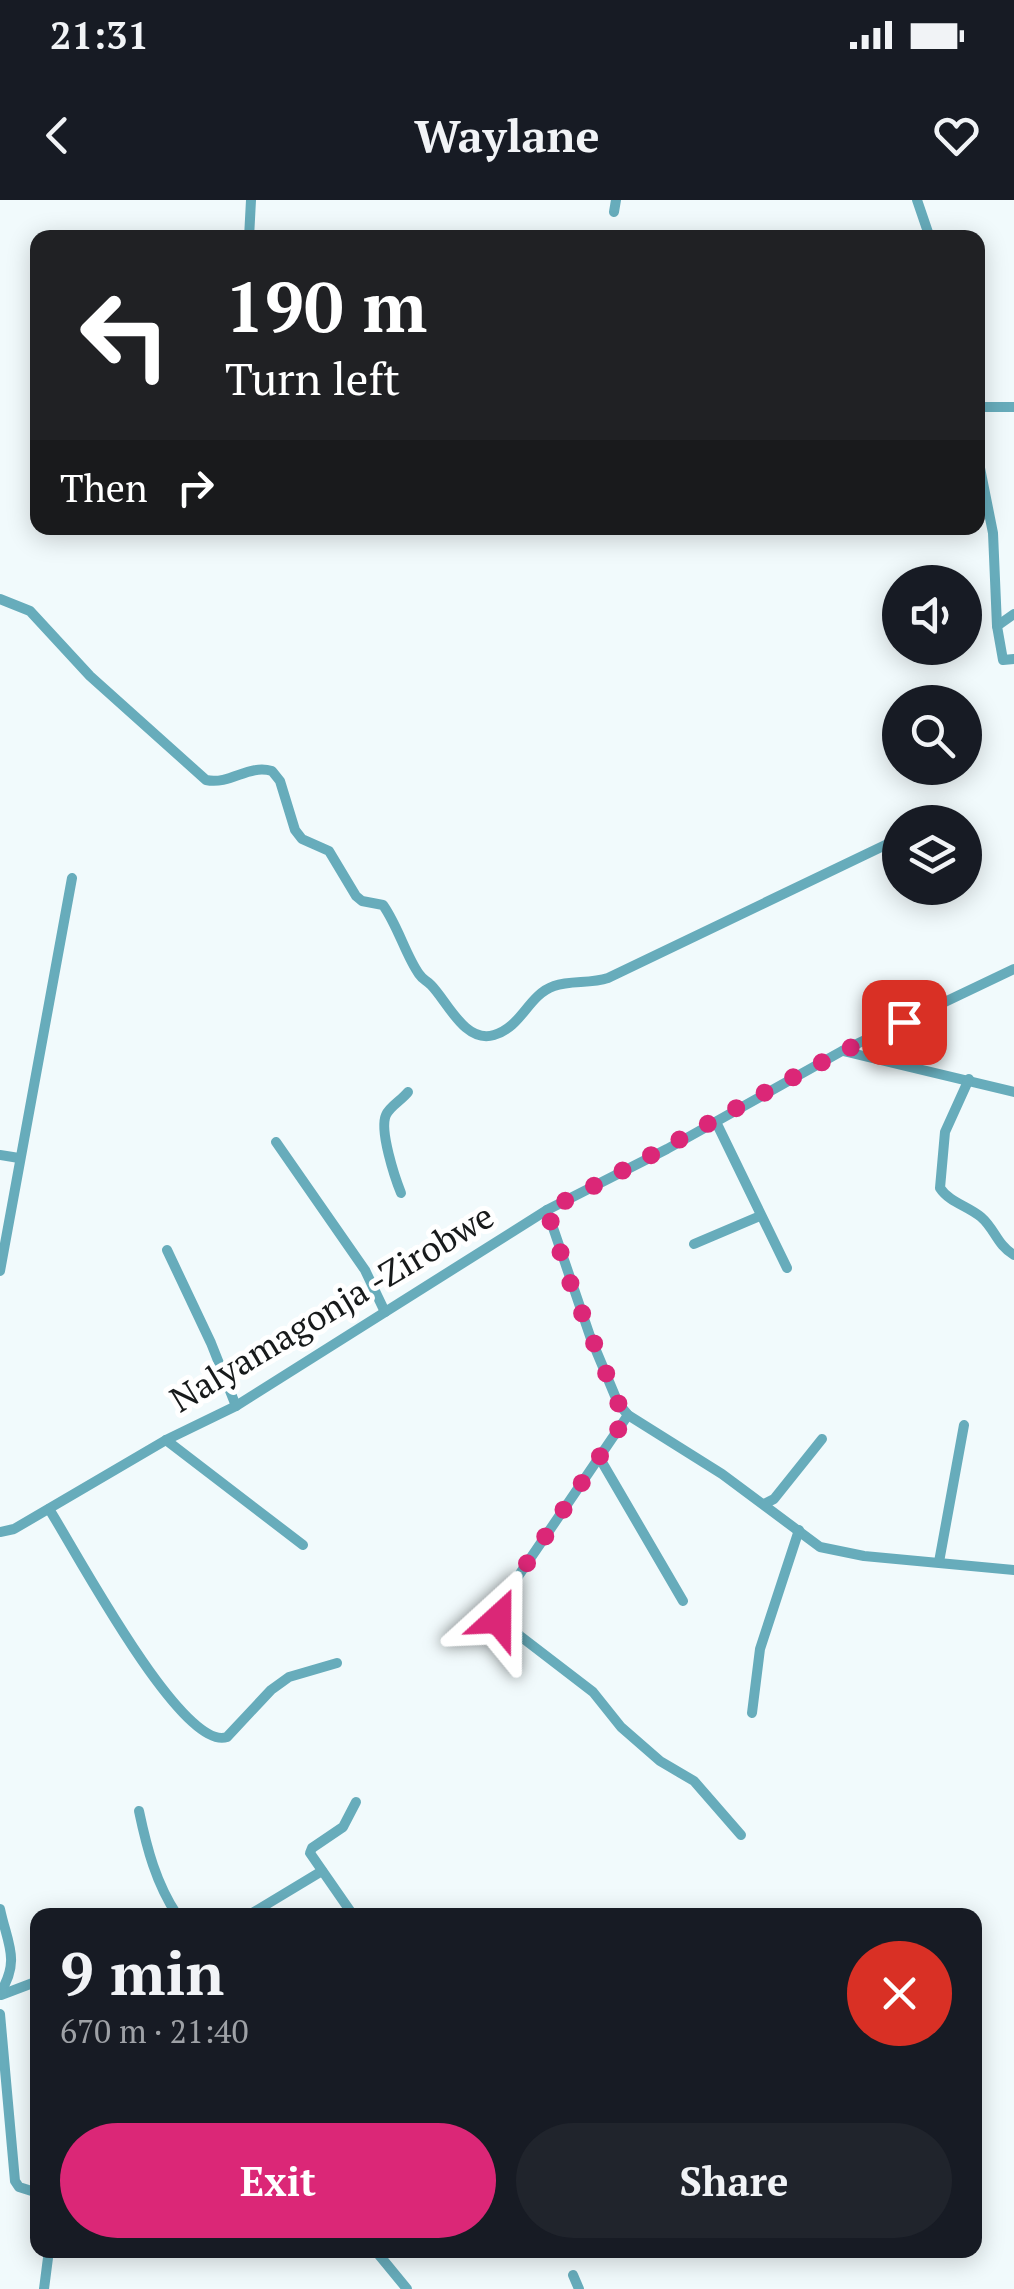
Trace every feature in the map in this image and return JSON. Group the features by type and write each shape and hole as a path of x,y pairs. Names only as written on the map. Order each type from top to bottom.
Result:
{"street":[{"path":"249,230 251,200"},
{"path":"917,200 927,230"},
{"path":"985,408 1014,407"},
{"path":"985,493 993,533 997,626 1004,660 1014,659"},
{"path":"0,598 30,611 90,676 206,780 220,782 250,770 272,771 280,781 295,830 302,839 329,852 362,901 383,904 418,973 465,1027 482,1037 494,1036 514,1025 540,994 552,987 608,978 882,847"},
{"path":"997,626 1014,614"},
{"path":"0,1271 72,878"},
{"name":"Nalyamagonja -Zirobwe","path":"0,1532 14,1529 166,1440 236,1406 547,1210 842,1051 1014,969"},
{"path":"842,1051 1014,1092"},
{"path":"969,1079 946,1132 940,1188 946,1196 980,1216 998,1243 1014,1255"},
{"path":"402,1193 384,1122 388,1111 408,1092"},
{"path":"716,1122 787,1268"},
{"path":"276,1142 366,1270 385,1312"},
{"path":"0,1155 19,1158"},
{"path":"547,1210 590,1336 618,1403 628,1415 722,1474 820,1547 1014,1570"},
{"path":"694,1244 760,1216"},
{"path":"167,1250 236,1406"},
{"path":"628,1415 502,1600 497,1609 498,1619 594,1692 621,1727 660,1761 694,1781 741,1835"},
{"path":"939,1562 964,1424"},
{"path":"764,1504 774,1499 822,1439"},
{"path":"166,1440 303,1545"},
{"path":"599,1457 683,1601"},
{"path":"49,1508 143,1664 194,1724 214,1737 228,1737 271,1690 289,1677 338,1664"},
{"path":"752,1713 760,1648 799,1530"},
{"path":"347,1908 310,1850 344,1827 356,1802"},
{"path":"139,1811 154,1871 172,1908"},
{"path":"261,1908 322,1871"},
{"path":"0,1909 12,1962 0,1994"},
{"path":"0,1994 30,1983"},
{"path":"0,2014 15,2181 19,2188 30,2191"},
{"path":"44,2289 48,2258"},
{"path":"382,2258 407,2289"},
{"path":"573,2275 579,2289"}],"route":[{"path":"498,1619 497,1609 502,1600 628,1415 618,1403 581,1312 547,1210 667,1149 842,1051 904,1022"}]}
